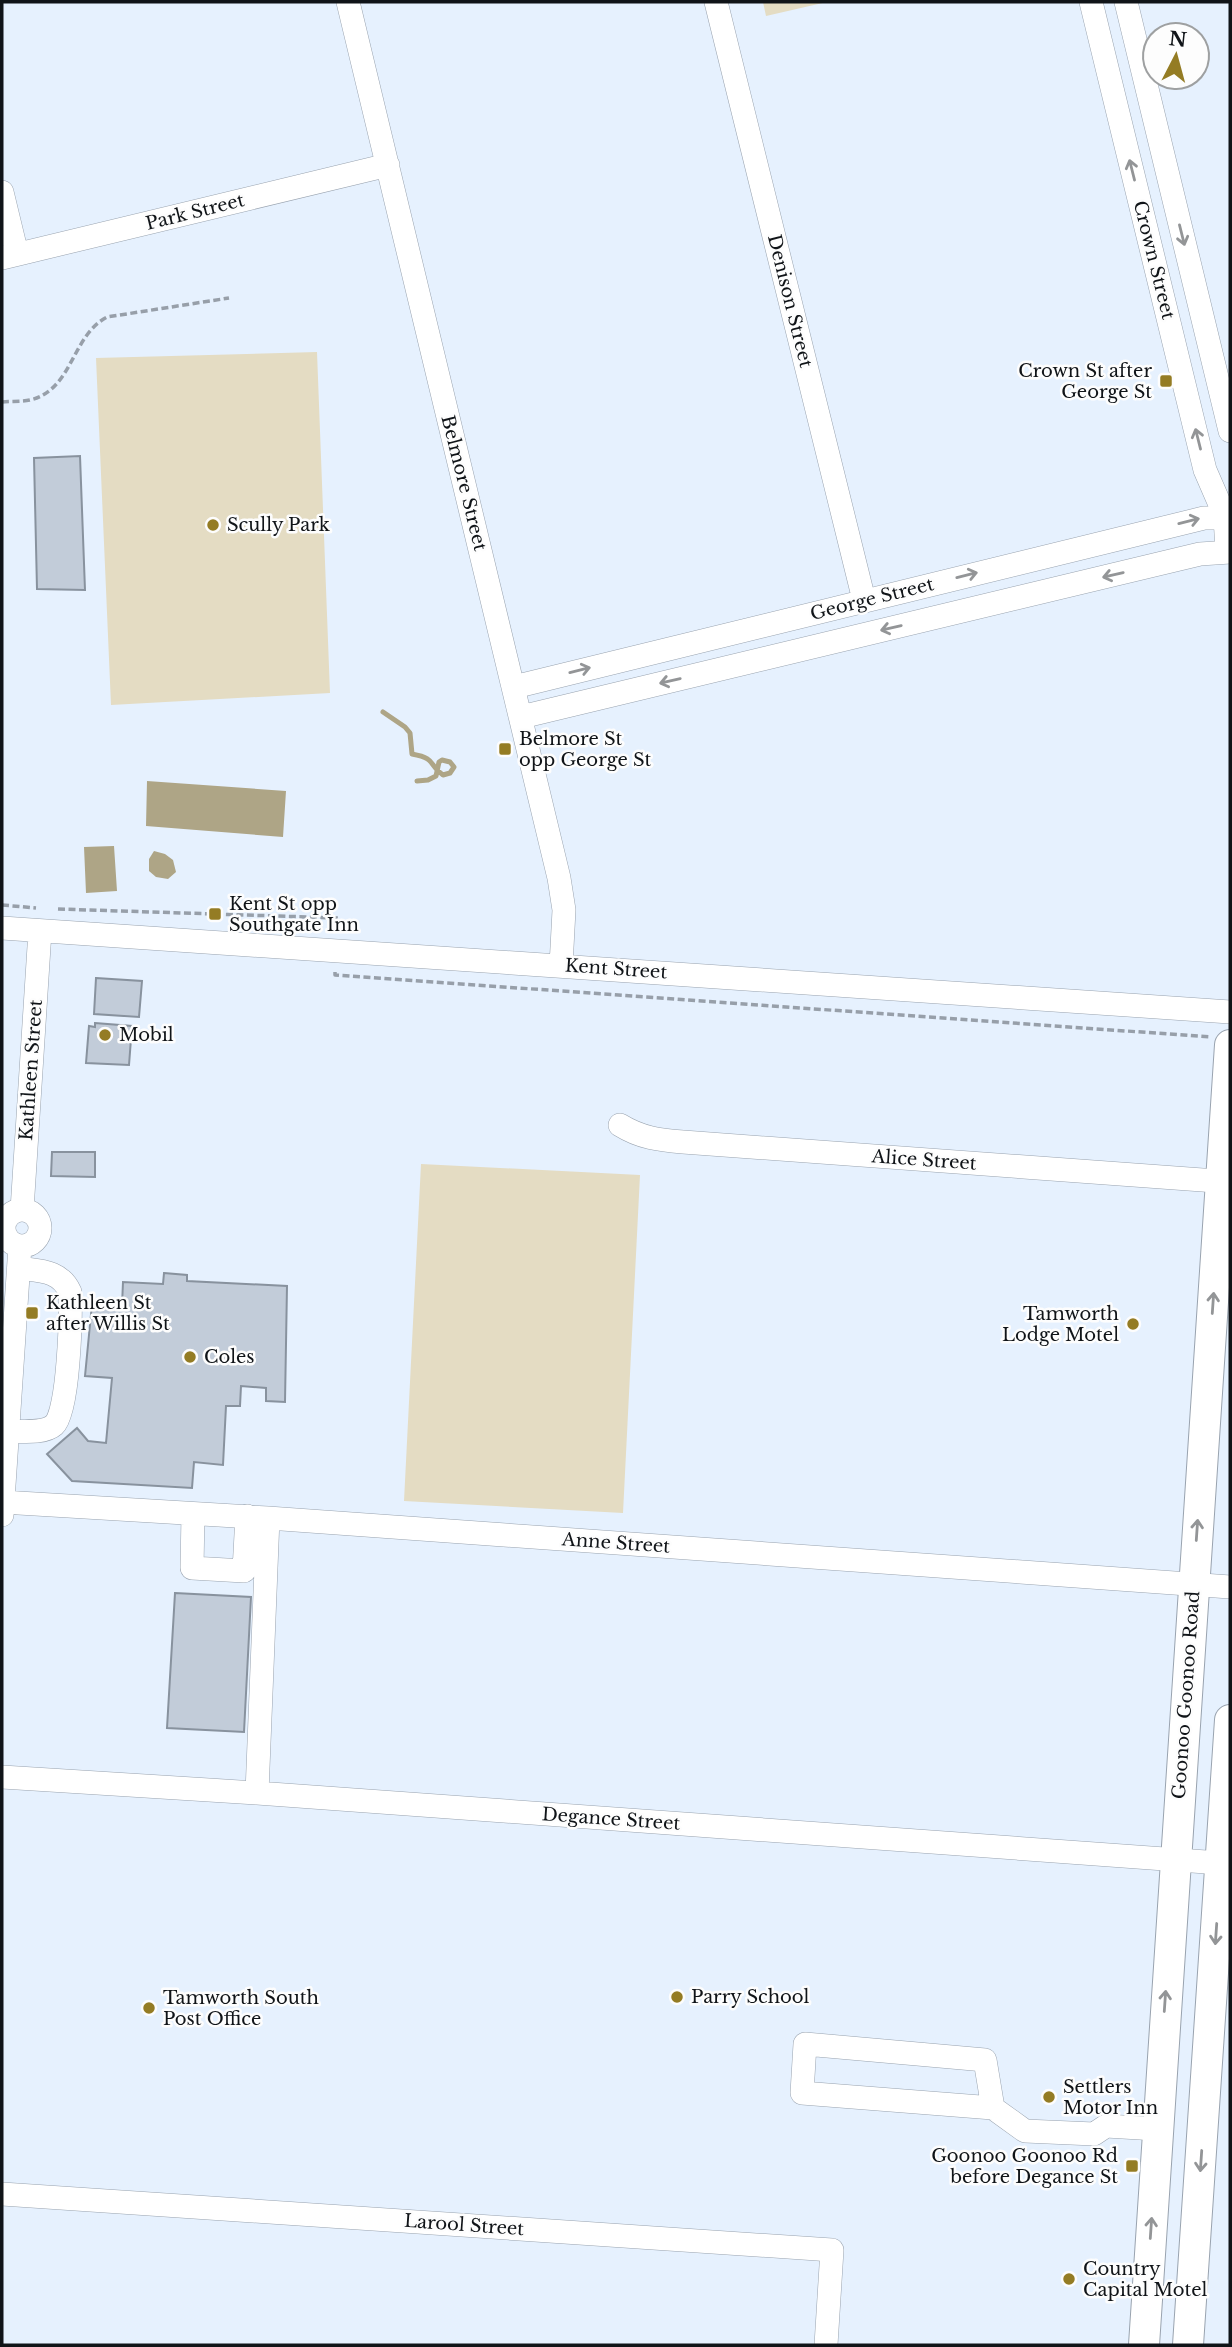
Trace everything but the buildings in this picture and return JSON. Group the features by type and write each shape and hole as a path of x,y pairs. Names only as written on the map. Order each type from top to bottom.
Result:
{"main road":[{"name":"Goonoo Goonoo Road","path":"1144,2345 1194,1584 1226,1182 1223,1041"},
{"path":"1188,2345 1230,1720"}],"street":[{"name":"Belmore Street","path":"348,2 562,895 564,918 561,966"},
{"name":"Denison Street","path":"716,2 864,600"},
{"name":"Crown Street","path":"1091,2 1205,470 1229,510 1229,552"},
{"name":"Crown Street","path":"1126,2 1230,431"},
{"name":"Park Street","path":"9,256 388,165"},
{"path":"2,192 9,256"},
{"name":"George Street","path":"514,687 1229,510"},
{"name":"George Street","path":"521,717 1200,554 1229,552"},
{"name":"Kent Street","path":"2,928 42,916 337,951 1230,1012"},
{"name":"Kathleen Street","path":"22,1210 42,916"},
{"name":"Alice Street","path":"620,1125 634,1134 652,1139 683,1142 1226,1182"},
{"path":"2,1515 20,1257 15,1245 6,1237 3,1225 12,1213 22,1210 32,1213 40,1226 37,1238 20,1257"},
{"path":"7,1431 53,1427 59,1419 64,1397 70,1292 66,1283 58,1276 20,1257"},
{"name":"Anne Street","path":"2,1502 258,1517 1230,1587"},
{"path":"193,1514 192,1568 244,1571 258,1517"},
{"path":"257,1793 258,1517"},
{"name":"Degance Street","path":"2,1777 1220,1863"},
{"path":"993,2108 985,2060 805,2044 802,2093 993,2108 1025,2131 1094,2134 1106,2126 1157,2129"},
{"name":"Larool Street","path":"2,2194 832,2250 826,2345"}],"path":[{"path":"2,402 29,400 61,381 87,334 107,317 229,298"},
{"path":"2,905 42,916 339,918 337,951"},
{"path":"335,975 1223,1041"}],"shaded area":[{"path":"763,2 827,2 766,16"},
{"name":"Scully Park","path":"317,352 330,693 111,705 96,358"},
{"path":"147,781 286,791 283,837 146,826"},
{"path":"114,846 117,891 86,893 84,847"},
{"path":"154,851 173,860 176,872 168,879 156,877 149,871 149,859"},
{"path":"421,1164 640,1175 623,1513 404,1501"}],"waterway":[{"path":"383,712 410,733 412,754 429,760 435,768 438,771 443,775 450,773 454,767 450,762 442,760 439,762 436,776 417,781"}],"place":[{"name":"Crown St after George St","path":"1166,381"},
{"name":"Scully Park","path":"213,525"},
{"name":"Belmore St opp George St","path":"505,749"},
{"name":"Kent St opp Southgate Inn","path":"215,914"},
{"name":"Mobil","path":"105,1035"},
{"name":"Kathleen St after Willis St","path":"32,1313"},
{"name":"Tamworth Lodge Motel","path":"1133,1324"},
{"name":"Coles","path":"190,1357"},
{"name":"Parry School","path":"677,1997"},
{"name":"Tamworth South Post Office","path":"149,2008"},
{"name":"Settlers Motor Inn","path":"1049,2097"},
{"name":"Goonoo Goonoo Rd before Degance St","path":"1132,2166"},
{"name":"Country Capital Motel","path":"1069,2279"}]}
